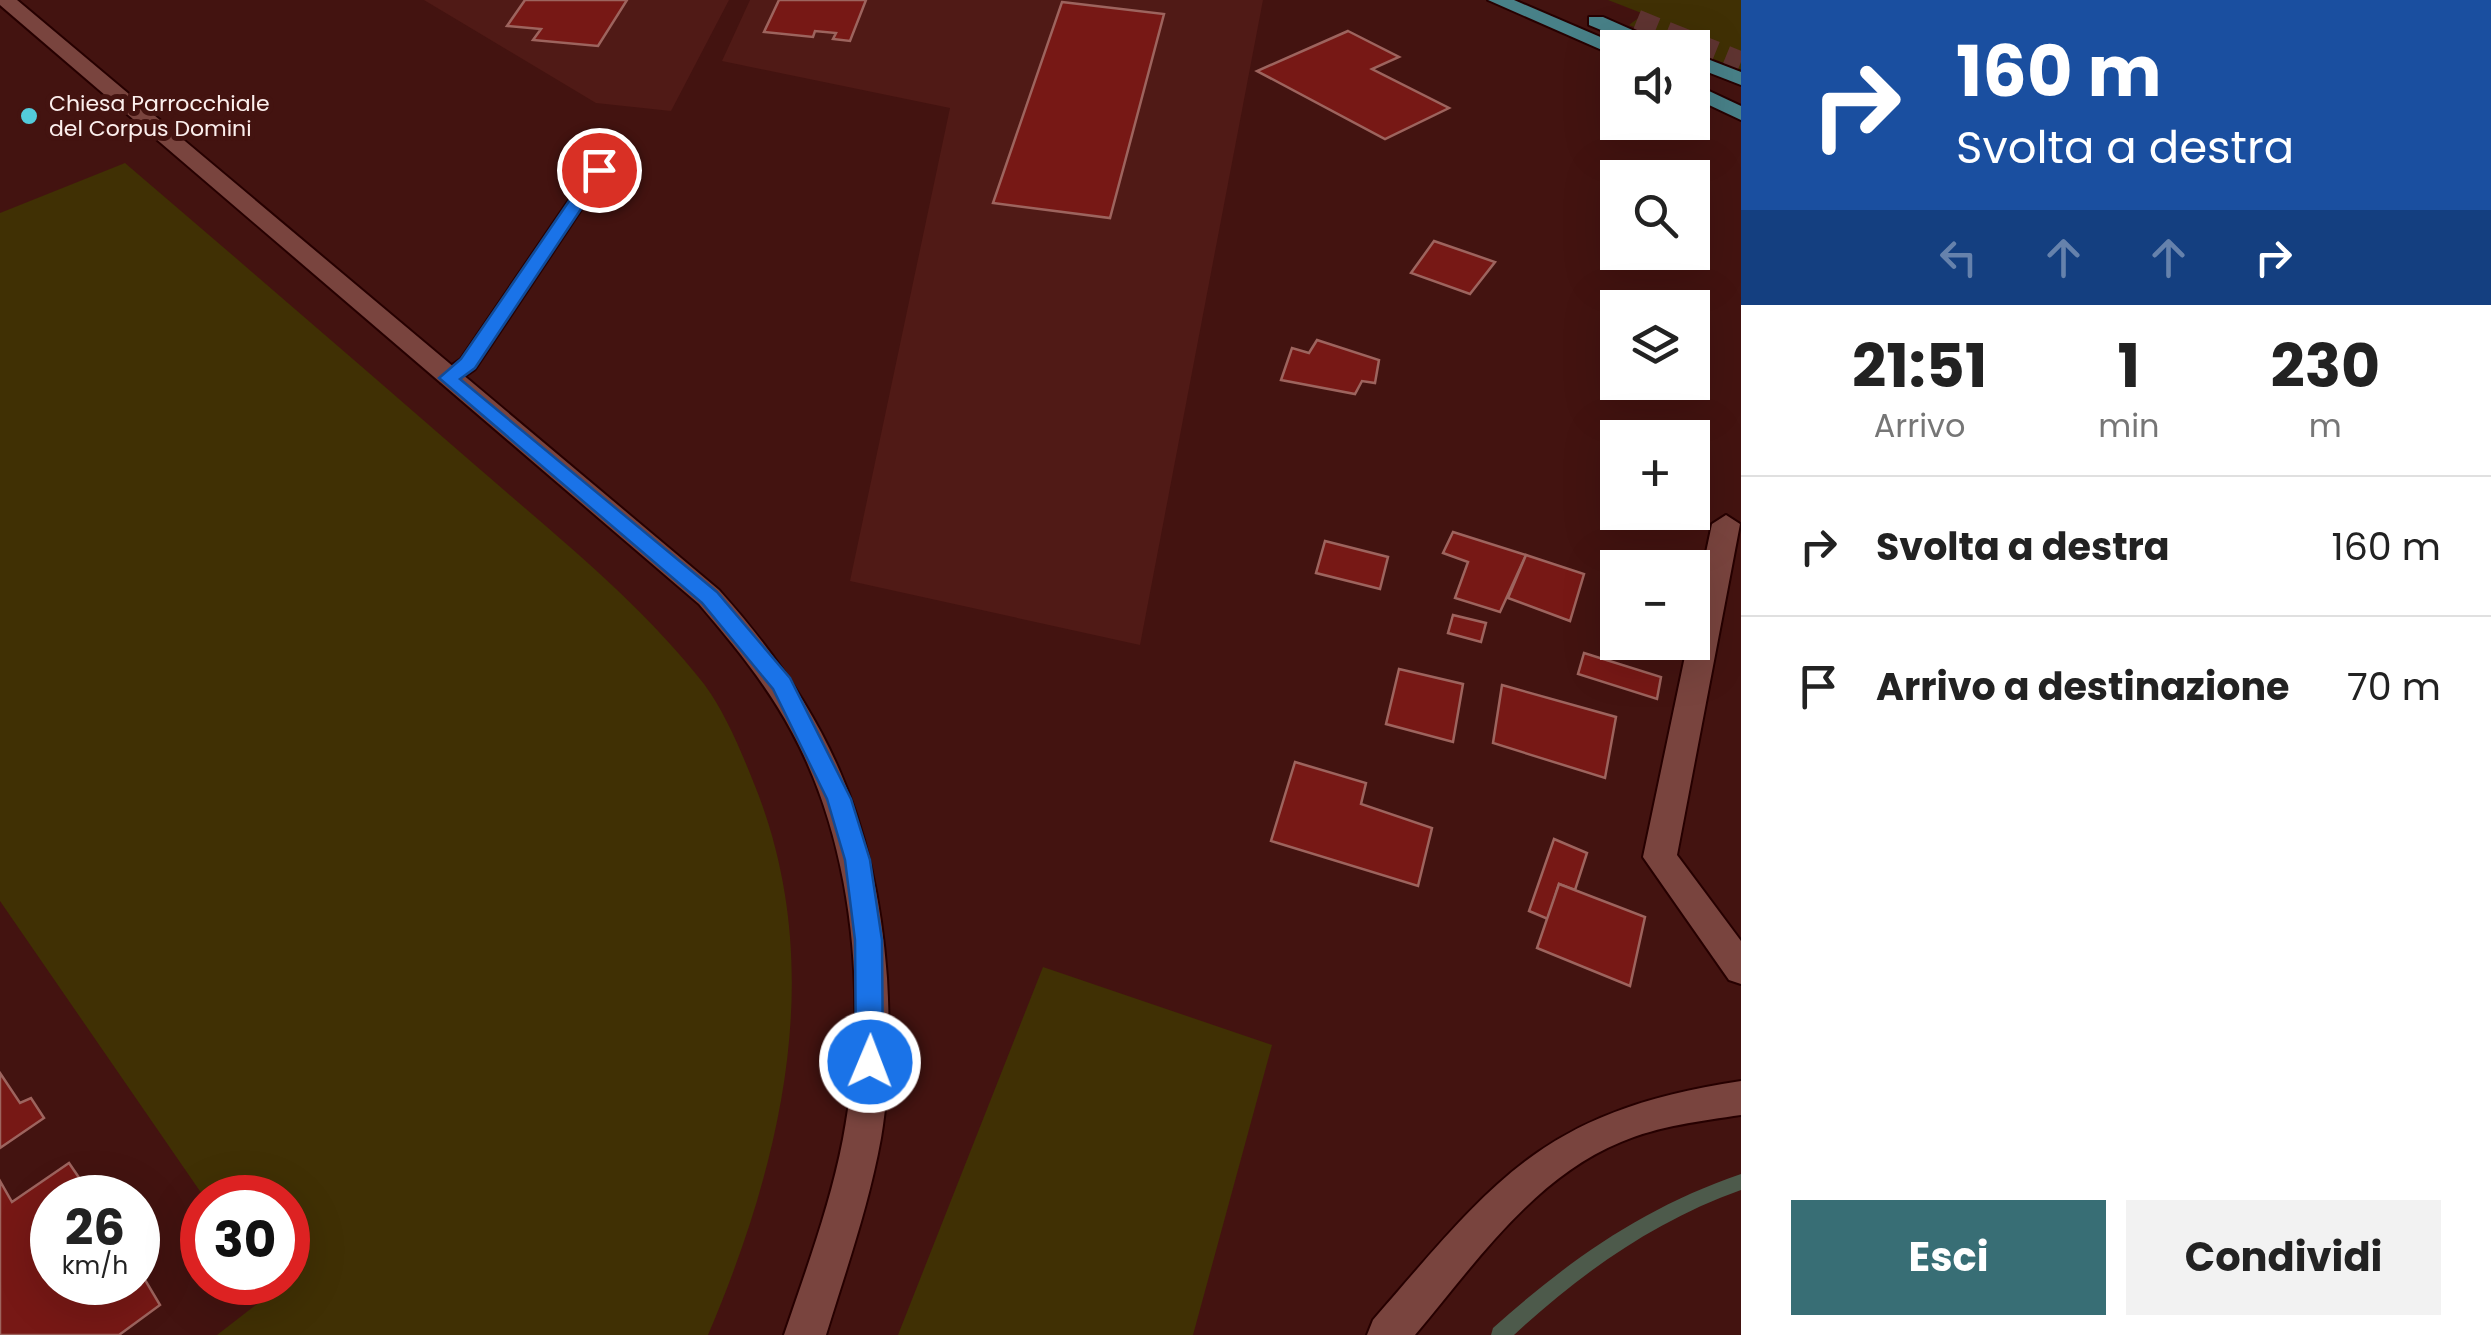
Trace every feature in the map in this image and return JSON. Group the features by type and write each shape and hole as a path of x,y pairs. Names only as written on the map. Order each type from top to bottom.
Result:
{"main road":[{"path":"1497,0 1600,43"},
{"path":"1546,0 1619,30"},
{"path":"1586,0 1637,20"},
{"path":"1710,66 1741,78"},
{"path":"1710,84 1741,97"},
{"path":"1710,98 1741,114"}],"street":[{"path":"5,0 709,597 782,684 839,799 858,860 868,940 868,1094 850,1189 805,1335"},
{"path":"1726,524 1660,857 1741,969"},
{"path":"1388,1335 1474,1237 1546,1165 1620,1126 1668,1110 1741,1098"}],"lane":[{"path":"448,378 468,364 599,170"}],"shaded area":[{"path":"424,0 729,0 671,111 596,103"},
{"path":"750,0 1263,0 1140,645 850,581 950,108 722,61"},
{"path":"1608,0 1741,0 1741,70 1710,58 1710,30 1641,30 1629,25 1644,14"},
{"path":"125,163 595,569 652,624 704,684 739,746 777,855 789,924 792,994 787,1064 775,1133 757,1201 708,1335 217,1335 256,1305 310,1305 310,1175 189,1175 0,901 0,213"},
{"path":"1043,967 1272,1045 1193,1335 898,1335"}],"building":[{"path":"525,0 627,0 598,46 533,40 541,29 507,26"},
{"path":"779,0 866,0 850,41 833,39 836,33 815,31 813,37 764,32"},
{"path":"1062,2 1164,14 1110,218 993,203"},
{"path":"1348,31 1399,57 1372,69 1449,108 1385,139 1257,71"},
{"path":"1434,241 1495,262 1470,294 1411,273"},
{"path":"1317,340 1379,360 1375,383 1362,381 1355,394 1281,380 1292,348 1309,353"},
{"path":"1453,532 1526,555 1500,612 1455,598 1468,562 1443,553"},
{"path":"1325,541 1388,557 1380,589 1316,573"},
{"path":"1526,555 1584,574 1570,621 1508,598"},
{"path":"1453,615 1486,623 1481,642 1448,633"},
{"path":"1584,653 1661,677 1657,699 1578,674"},
{"path":"1399,669 1463,684 1453,742 1386,724"},
{"path":"1502,685 1616,717 1605,778 1493,743"},
{"path":"1295,762 1366,783 1361,804 1432,828 1418,886 1271,841"},
{"path":"1554,839 1587,853 1575,890 1559,884 1548,919 1529,911"},
{"path":"1559,884 1645,917 1630,986 1537,948"},
{"path":"0,1073 20,1103 31,1098 44,1118 0,1148"},
{"path":"69,1163 77,1175 51,1175"},
{"path":"0,1181 12,1202 30,1190 30,1305 160,1305 119,1335 0,1335"}],"waterway":[{"path":"1500,1335 1553,1288 1612,1245 1675,1208 1741,1182"}],"tunnel":[{"path":"1637,20 1741,62"}],"place":[{"name":"Chiesa Parrocchiale del Corpus Domini","path":"29,116"}],"route":[{"path":"599,170 468,364 448,378 709,597 782,684 839,799 858,860 868,940 870,1062"}]}
